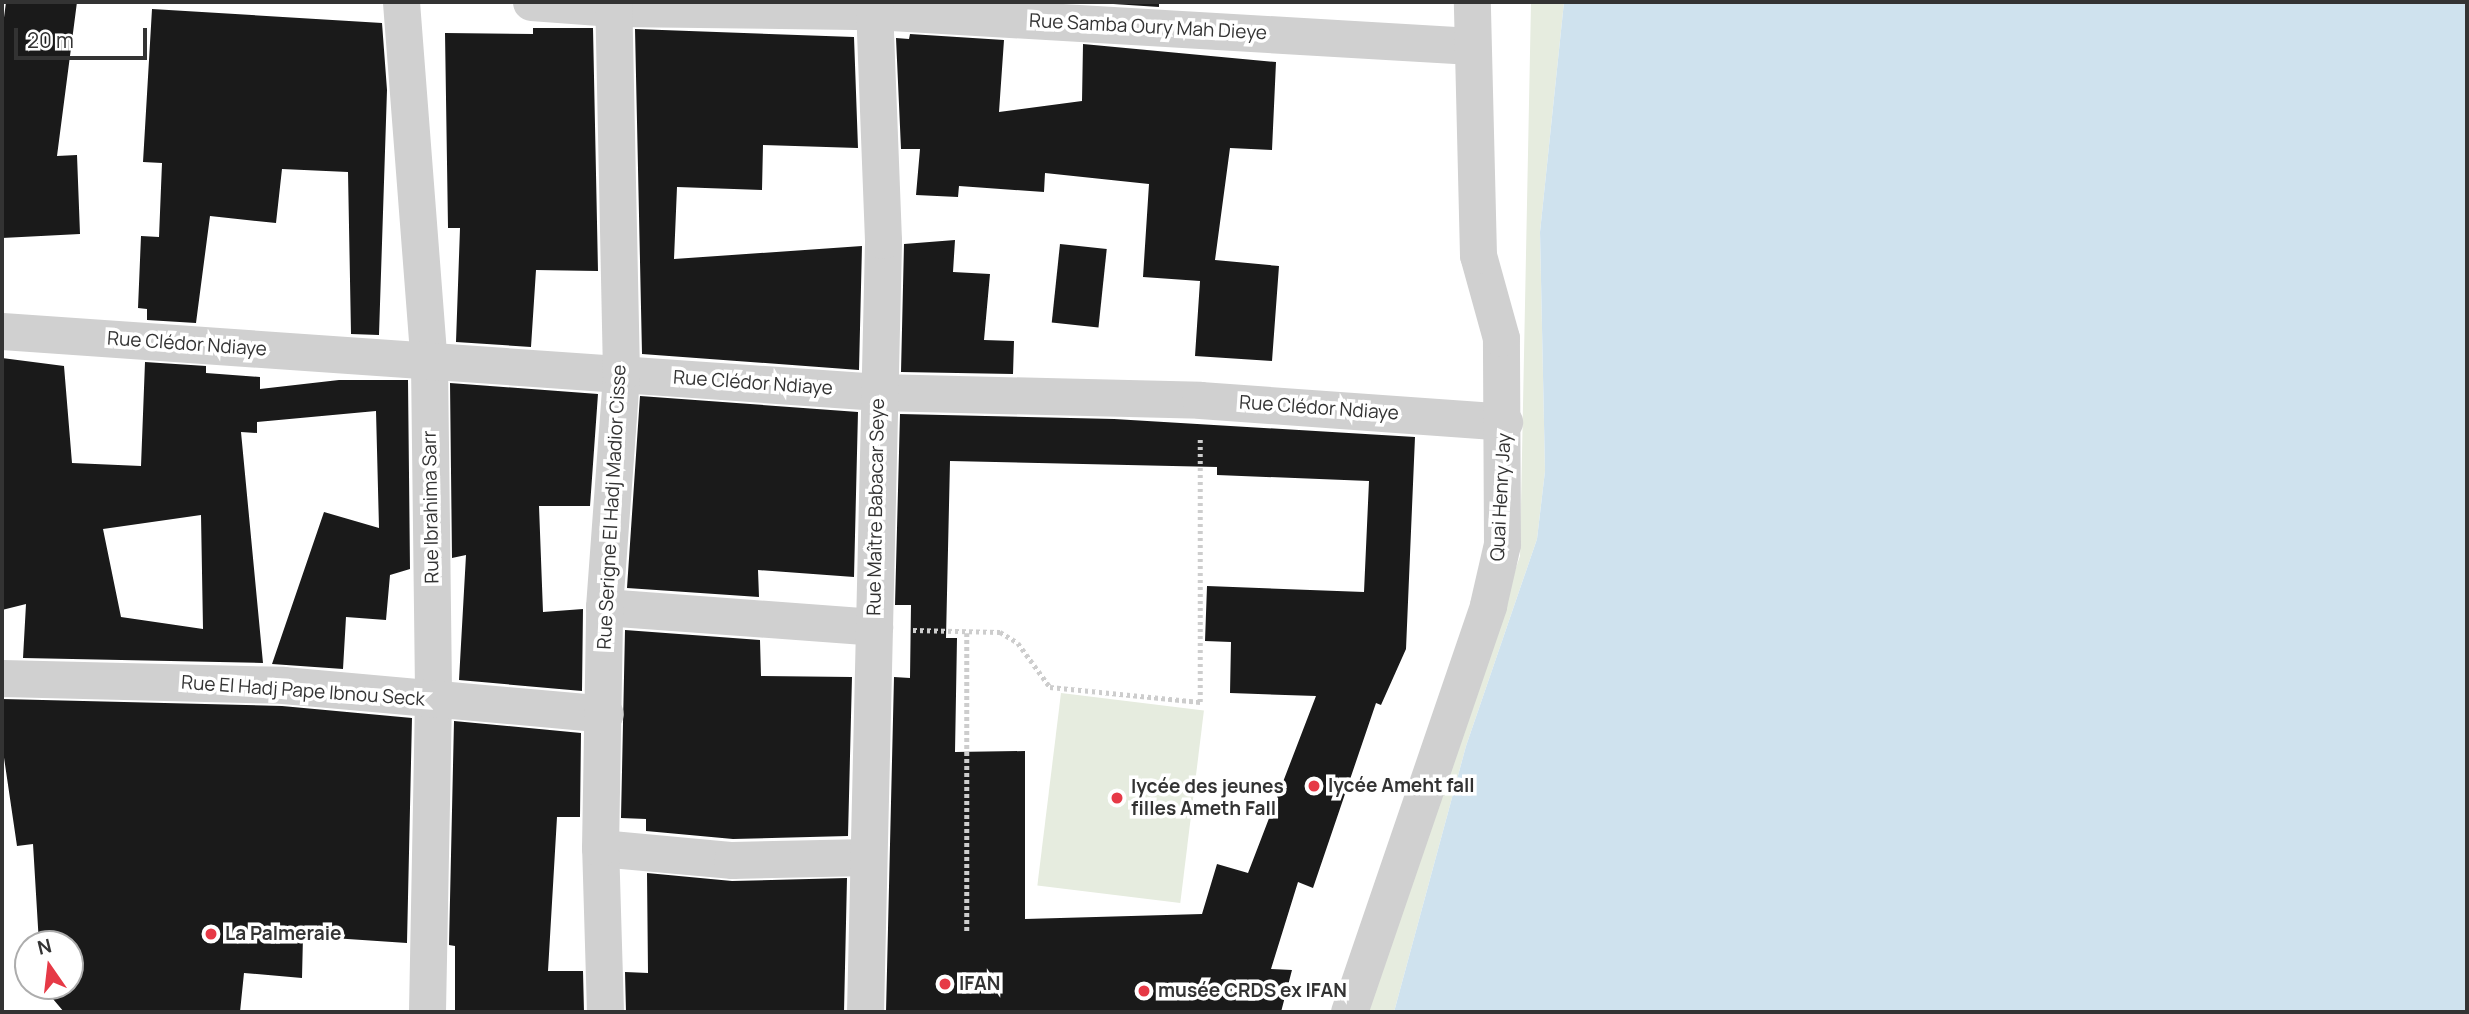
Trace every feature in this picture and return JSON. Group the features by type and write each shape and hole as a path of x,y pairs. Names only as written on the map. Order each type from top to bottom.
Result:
{"street":[{"name":"Rue Ibrahima Sarr","path":"401,2 429,363 433,699 427,1012"},
{"name":"Rue Samba Oury Mah Dieye","path":"531,2 874,6 1472,46"},
{"name":"Quai Henry Jay","path":"1349,1012 1488,605 1502,544 1504,422 1501,338 1478,255 1472,2"},
{"name":"Rue Serigne El Hadj Madior Cisse","path":"605,1012 600,848 604,607 621,373 613,5"},
{"name":"Rue Maître Babacar Seye","path":"865,1012 883,240 874,6"},
{"name":"Rue Clédor Ndiaye","path":"2,331 429,363 621,373 878,392 1200,400 1504,422"},
{"path":"604,607 874,627"},
{"name":"Rue El Hadj Pape Ibnou Seck","path":"2,678 283,685 604,714"},
{"path":"600,848 732,860 869,857"}],"path":[{"path":"874,627 967,633 1000,632 1018,643 1050,687 1200,702 1200,400"},
{"path":"967,633 967,933"}],"shaded area":[{"path":"1531,2 1564,2 1540,232 1545,471 1537,539 1466,746 1394,1012 1362,1012 1520,556"},
{"path":"1061,693 1204,711 1180,903 1037,886"}],"water":[{"path":"1564,2 2467,2 2467,1012 1394,1012 1466,746 1537,539 1545,471 1540,232"}],"building":[{"path":"6,2 77,2 57,156 77,155 80,234 2,238 2,33"},
{"path":"1083,2 1159,2 1159,7"},
{"path":"152,9 382,23 387,90 379,335 351,334 348,172 282,169 276,223 210,216 196,323 147,320 147,309 138,308 141,236 159,237 162,163 143,162"},
{"path":"533,28 593,28 598,271 536,270 531,347 456,342 460,228 448,228 445,33 533,34"},
{"path":"635,29 854,37 858,148 763,145 762,190 677,187 674,259 862,246 859,370 642,354"},
{"path":"910,34 1004,40 999,112 1082,101 1083,44 1276,62 1272,150 1230,148 1215,260 1279,266 1272,361 1195,356 1200,281 1143,277 1149,184 1045,173 1044,192 959,186 958,197 916,195 920,149 901,149 896,38 909,39"},
{"path":"955,240 953,272 990,274 984,340 1014,341 1013,374 901,372 904,244"},
{"path":"1060,244 1107,249 1098,327 1052,323"},
{"path":"2,358 64,366 72,463 141,466 145,362 206,366 206,373 260,377 260,389 339,380 408,380 410,569 390,575 386,620 346,617 343,669 272,664 324,512 379,528 376,411 257,422 257,433 241,432 263,663 23,658 26,604 2,610","holes":["201,515 203,629 121,617 103,529"]},
{"path":"450,383 598,394 590,506 539,506 543,612 583,609 582,691 459,680 466,555 452,558"},
{"path":"640,396 858,412 854,577 758,570 759,597 627,588"},
{"path":"900,414 1114,419 1415,437 1406,649 1381,705 1376,703 1313,888 1298,882 1271,969 1292,970 1281,1012 886,1012 894,677 910,678 911,605 895,605","holes":["950,461 1217,467 1217,475 1369,481 1364,592 1207,586 1205,641 1231,642 1230,693 1316,696 1248,873 1217,864 1202,914 1025,919 1025,751 955,752 957,638 946,638"]},
{"path":"625,630 760,640 761,676 852,677 848,836 733,839 646,831 646,819 621,818"},
{"path":"2,699 282,706 412,718 407,943 303,936 302,978 244,973 240,1012 64,1012 54,1000 84,1000 84,930 38,930 33,844 17,846 2,744"},
{"path":"454,721 581,733 580,817 557,817 548,971 583,971 584,1012 455,1012 455,946 449,945"},
{"path":"647,873 732,881 847,878 844,1012 626,1012 625,972 648,973"}],"place":[{"name":"lycée Ameht fall","path":"1314,786"},
{"name":"lycée des jeunes filles Ameth Fall","path":"1117,798"},
{"name":"La Palmeraie","path":"211,934"},
{"name":"IFAN","path":"945,984"},
{"name":"musée CRDS ex IFAN","path":"1144,991"}]}
